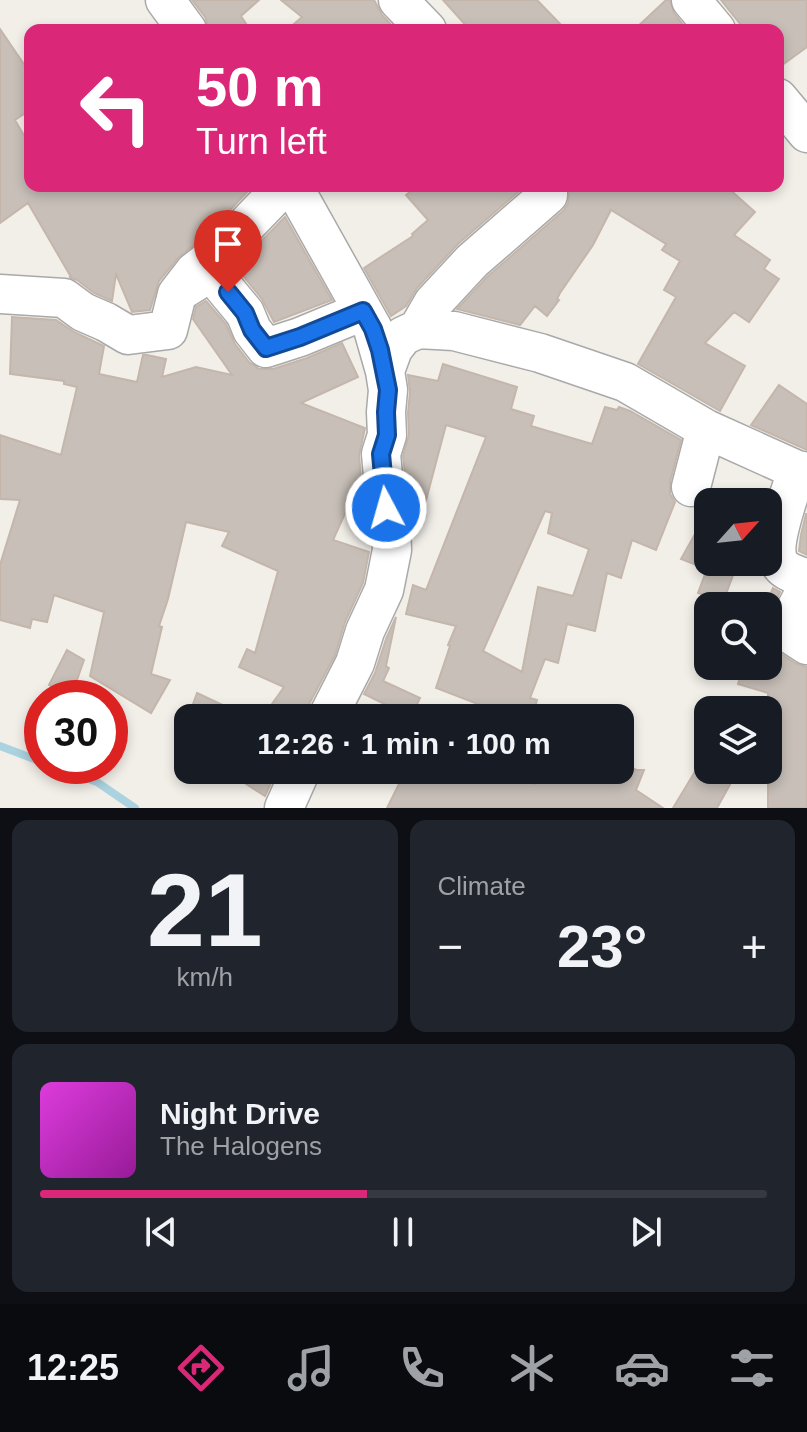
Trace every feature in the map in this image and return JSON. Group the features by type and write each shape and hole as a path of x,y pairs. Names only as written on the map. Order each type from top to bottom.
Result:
{"street":[{"path":"165,0 183,24"},
{"path":"691,0 711,24"},
{"path":"784,105 807,133"},
{"path":"168,330 177,294 194,272 222,250 278,192"},
{"path":"296,192 373,329 388,390 387,435 381,454 392,550 384,590 365,631 355,663 334,704"},
{"path":"418,329 433,303 472,261 548,192"},
{"path":"168,330 182,289 211,272 245,313 252,330 266,348 363,311"},
{"path":"0,294 64,298 83,312 128,335 168,330"},
{"path":"385,371 393,349 403,336 418,329 454,331 540,353 625,382 706,429 802,471 776,542 778,560 785,570 805,578 807,582"},
{"path":"691,487 706,429"},
{"path":"807,588 787,632 807,645"},
{"path":"284,808 295,784"}],"building":[{"path":"192,0 259,0 241,16 246,24 207,24"},
{"path":"281,0 374,0 390,24 294,24 302,17"},
{"path":"443,0 537,0 560,24 465,24"},
{"path":"666,0 670,0 674,13 682,24 640,24"},
{"path":"721,0 807,0 807,47 784,64 784,24 740,24"},
{"path":"0,29 24,64 24,114 15,120 24,136 24,192 247,192 207,234 177,259 159,281 150,310 132,312 116,274 112,301 69,277 28,203 0,223"},
{"path":"410,192 518,192 458,244 417,288 406,306 391,316 364,268 413,236 428,220 406,195"},
{"path":"569,192 733,192 755,212 734,235 770,260 764,269 779,279 749,322 734,312 705,343 745,366 720,411 638,364 676,297 664,290 680,261 662,250 666,244 611,210 593,245 547,316 535,306 520,325 457,309 487,277 568,204"},
{"path":"285,217 332,300 274,322 262,299 236,267"},
{"path":"206,301 226,324 235,344 249,362 259,369 273,369 342,343 358,377 301,403 365,428 359,455 361,478 333,540 369,552 363,583 345,622 335,655 309,704 272,704 284,687 239,667 247,649 255,653 278,571 222,546 229,532 186,522 159,626 162,627 151,674 170,680 151,713 128,699 128,680 97,680 90,676 104,612 54,595 47,622 32,619 30,628 0,620 0,565 20,500 0,499 0,435 61,455 77,387 64,384 64,381 10,374 12,317 56,320 104,346 99,374 137,382 143,355 147,355 166,359 162,377 196,367 232,375 193,319 196,307"},
{"path":"443,364 517,387 511,409 534,416 531,426 592,444 605,407 630,411 681,440 670,482 670,494 675,502 656,550 632,540 621,578 607,573 595,631 567,624 558,663 545,659 530,698 537,700 536,704 478,704 436,688 456,626 406,614 413,585 426,590 486,437 446,425 421,519 411,516 406,487 410,475 405,474 403,456 409,435 408,375 438,381","holes":["545,511 552,513 548,533 589,549 573,596 538,587 522,672 483,651"]},
{"path":"779,385 807,404 807,450 751,425"},
{"path":"807,514 807,555 799,551"},
{"path":"694,536 694,564 681,559"},
{"path":"704,576 733,576 727,592 698,592"},
{"path":"396,617 386,666 389,668 383,681 420,698 417,704 384,704 364,694 375,673"},
{"path":"67,650 84,660 77,680 52,680"},
{"path":"782,655 807,667 807,808 768,808 768,784 782,784 782,696 768,696 768,693 738,684 739,680 782,680"},
{"path":"197,693 220,704 193,704"},
{"path":"634,769 644,770 636,790 663,808 387,808 399,784 634,784"},
{"path":"694,773 694,784 730,784 717,808 673,808"},
{"path":"246,784 271,784 265,796"}],"waterway":[{"path":"0,746 24,755"},
{"path":"100,784 135,808"}],"route":[{"path":"228,292 266,348 363,311 380,350 388,390 387,435 381,454 386,508"}]}
